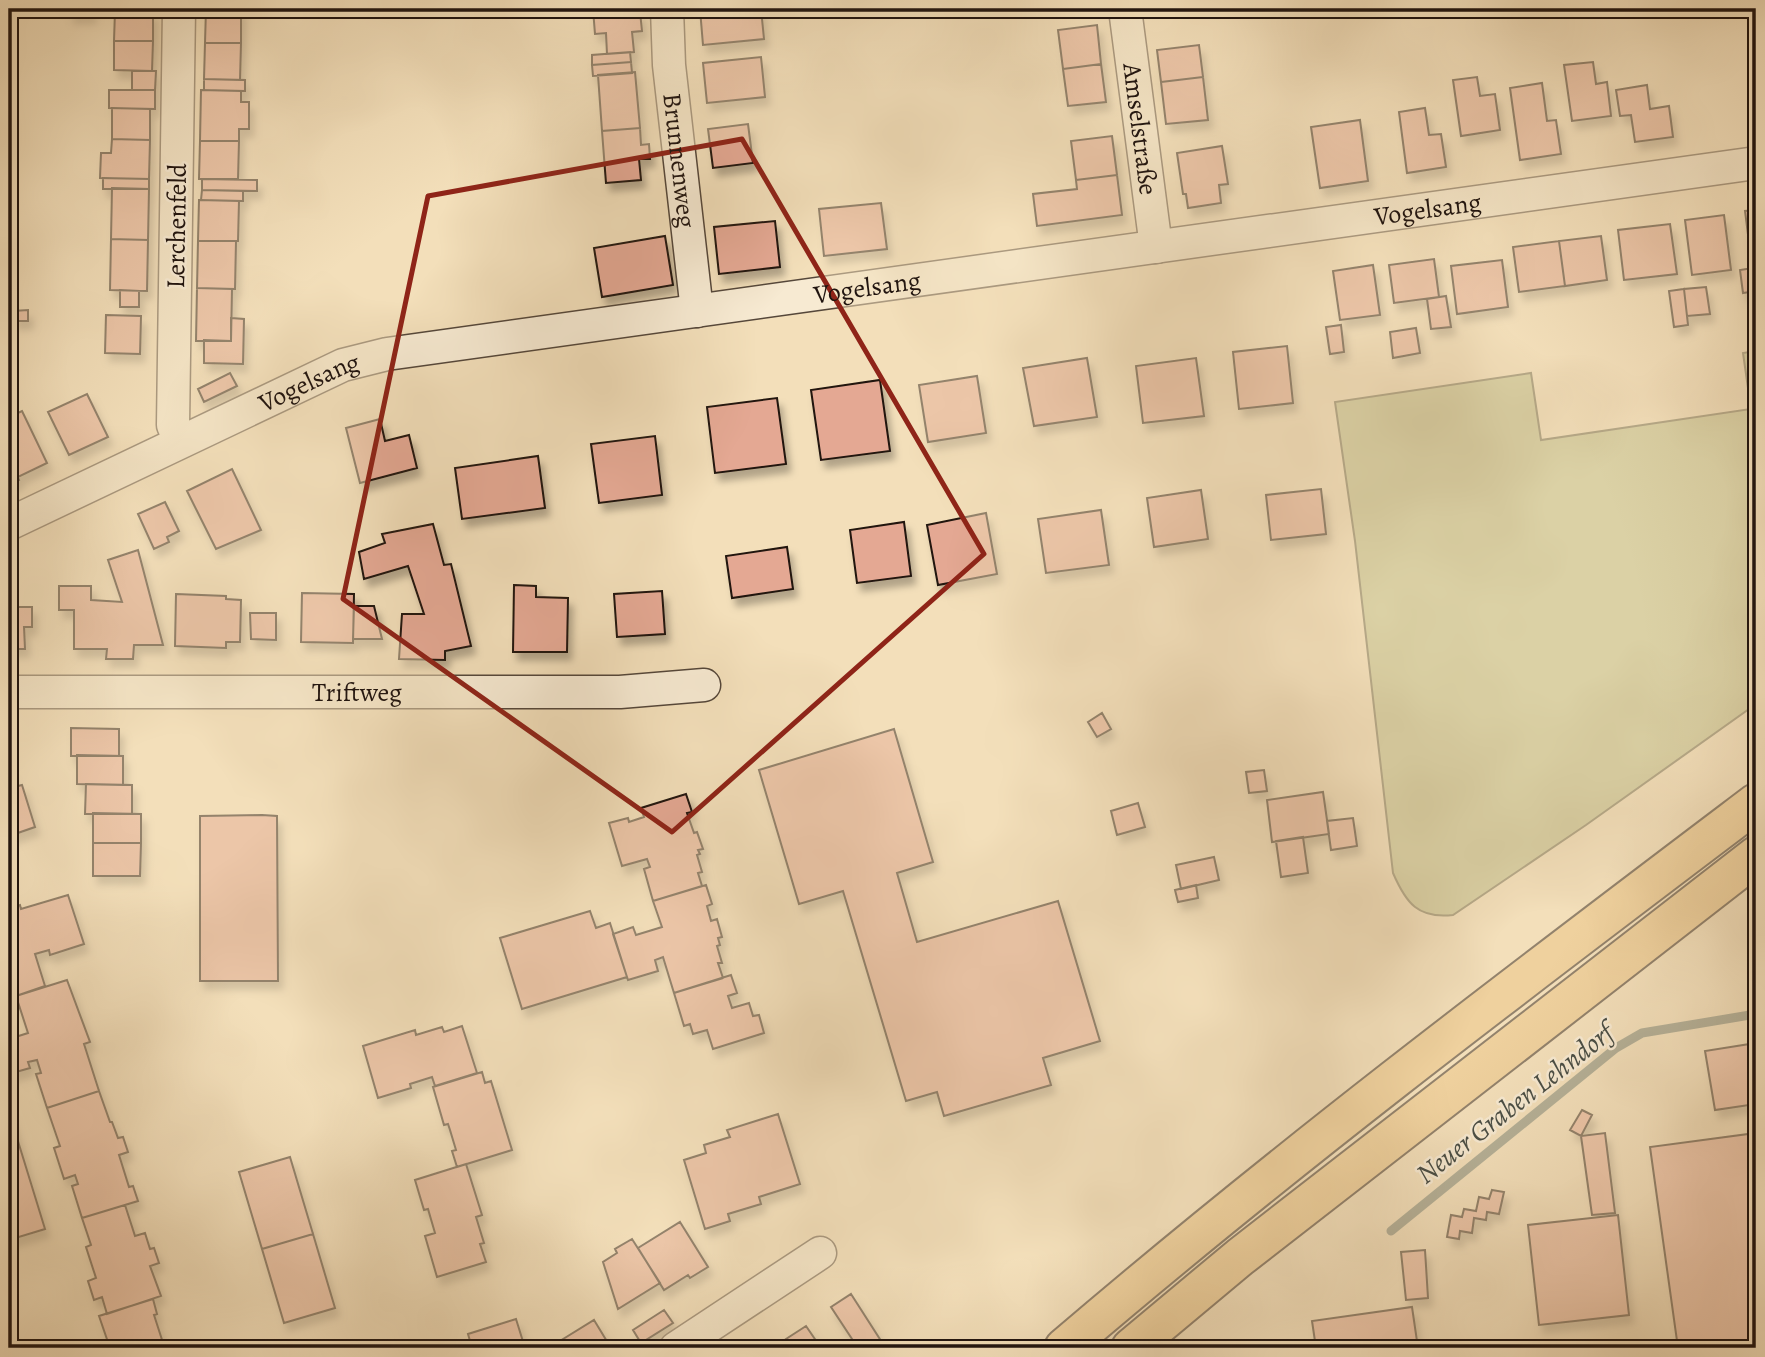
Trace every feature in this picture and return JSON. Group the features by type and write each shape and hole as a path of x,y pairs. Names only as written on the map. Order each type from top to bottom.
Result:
{"highway":[{"path":"1064,1348 1180,1248 1339,1122 1756,803"},
{"path":"1131,1348 1240,1257 1756,856"},
{"path":"1168,1348 1220,1302 1240,1257"}],"street":[{"name":"Lerchenfeld","path":"179,9 173,425 180,441"},
{"name":"Brunnenweg","path":"667,9 669,65 697,312"},
{"name":"Amselstraße","path":"1125,9 1156,247"},
{"name":"Vogelsang","path":"9,524 343,365 387,354 1756,163"},
{"name":"Triftweg","path":"9,692 608,692 704,685"},
{"path":"676,1348 820,1253"}],"highlighted area":[{"path":"742,139 984,554 672,832 343,599 428,196"}],"green space":[{"path":"1756,351 1756,704 1586,825 1453,915 1431,914 1415,907 1408,901 1393,873 1355,541 1335,402 1531,373 1541,440 1751,409 1743,353"}],"building":[{"path":"70,9 91,9 91,15 69,15"},
{"path":"206,9 241,9 241,43 205,43"},
{"path":"593,9 631,9 631,12 640,12 642,31 632,32 634,52 607,54 606,33 595,34"},
{"path":"700,9 761,9 764,39 703,45"},
{"path":"115,11 153,12 153,41 114,41"},
{"path":"1097,25 1101,64 1063,69 1058,30"},
{"path":"114,41 153,41 152,71 114,70"},
{"path":"205,43 241,43 240,80 204,79"},
{"path":"1199,45 1203,77 1161,82 1157,50"},
{"path":"630,52 631,62 592,65 592,55"},
{"path":"761,57 765,97 707,103 703,63"},
{"path":"631,62 632,73 593,76 592,65"},
{"path":"1593,62 1596,84 1607,82 1611,116 1572,121 1564,65"},
{"path":"1101,64 1106,102 1068,106 1063,69"},
{"path":"132,71 156,71 155,90 132,90"},
{"path":"635,72 640,128 602,131 598,75"},
{"path":"1203,77 1208,120 1166,124 1161,82"},
{"path":"1477,77 1480,96 1495,94 1500,130 1461,136 1453,80"},
{"path":"204,79 245,80 245,91 204,90"},
{"path":"1542,83 1547,121 1556,120 1561,154 1520,160 1510,88"},
{"path":"1647,85 1650,109 1669,106 1673,137 1635,142 1631,115 1620,116 1616,90"},
{"path":"109,90 155,90 155,109 109,108"},
{"path":"201,90 241,91 241,102 249,102 249,129 239,129 239,141 200,141"},
{"path":"112,108 150,109 150,140 112,139"},
{"path":"1425,108 1429,135 1441,134 1446,167 1407,173 1399,112"},
{"path":"1360,120 1368,181 1320,188 1311,127"},
{"path":"748,124 753,163 713,168 708,129"},
{"path":"640,128 641,145 649,144 650,159 639,159 641,180 606,183 602,131"},
{"path":"1112,136 1117,175 1076,180 1071,141"},
{"path":"112,139 150,140 149,179 100,178 101,153 111,153"},
{"path":"200,141 239,141 238,179 199,179"},
{"path":"1222,146 1228,184 1219,185 1221,203 1188,208 1186,194 1183,194 1177,153"},
{"path":"1117,175 1122,215 1037,226 1033,194 1077,189 1076,180"},
{"path":"103,178 149,179 149,189 103,189"},
{"path":"202,179 257,180 257,191 202,190"},
{"path":"112,188 149,189 148,240 111,239"},
{"path":"202,190 243,191 243,201 201,200"},
{"path":"199,200 239,201 238,241 198,241"},
{"path":"881,203 887,249 824,256 819,209"},
{"path":"1756,210 1756,249 1750,250 1745,211"},
{"path":"1724,215 1731,270 1692,275 1685,220"},
{"path":"775,221 780,267 719,274 714,227"},
{"path":"1670,224 1677,274 1624,280 1618,230"},
{"path":"665,236 673,285 602,297 594,248"},
{"path":"1601,236 1607,280 1565,286 1559,241"},
{"path":"111,239 148,240 147,291 110,290"},
{"path":"198,241 236,241 235,289 197,288"},
{"path":"1559,241 1565,286 1519,292 1513,247"},
{"path":"1434,259 1439,297 1394,303 1389,265"},
{"path":"1502,260 1508,307 1457,314 1451,266"},
{"path":"1373,265 1380,315 1340,320 1333,271"},
{"path":"1753,268 1756,291 1743,293 1740,270"},
{"path":"1706,287 1710,314 1687,316 1684,289"},
{"path":"197,288 232,289 231,341 196,341"},
{"path":"1684,289 1688,325 1674,327 1669,291"},
{"path":"120,290 139,291 139,307 120,307"},
{"path":"1446,296 1451,327 1431,329 1427,299"},
{"path":"28,310 28,321 13,321 13,311"},
{"path":"106,315 141,316 140,354 105,353"},
{"path":"231,318 244,319 243,364 204,363 204,340 231,341"},
{"path":"1341,325 1344,352 1330,354 1326,327"},
{"path":"1416,328 1420,353 1393,358 1390,332"},
{"path":"1287,346 1293,403 1239,409 1233,352"},
{"path":"1087,358 1097,417 1034,426 1023,368"},
{"path":"1196,358 1204,416 1143,423 1136,366"},
{"path":"230,373 237,386 204,402 198,389"},
{"path":"977,376 986,433 928,442 919,385"},
{"path":"880,380 890,451 821,460 811,390"},
{"path":"87,394 108,437 69,455 48,412"},
{"path":"777,398 786,464 715,473 707,407"},
{"path":"22,411 47,463 18,477 9,458 9,417"},
{"path":"380,419 385,441 409,435 417,468 360,483 346,428"},
{"path":"655,436 662,495 599,503 591,444"},
{"path":"538,456 545,508 462,519 455,468"},
{"path":"9,458 19,480 9,485"},
{"path":"232,469 261,530 216,549 187,491"},
{"path":"1321,489 1326,534 1271,540 1266,495"},
{"path":"1201,490 1208,539 1154,547 1147,498"},
{"path":"165,502 179,531 167,537 169,542 154,549 138,514"},
{"path":"1101,510 1109,565 1046,573 1038,519"},
{"path":"986,513 997,574 938,585 927,525"},
{"path":"904,522 911,576 857,583 850,530"},
{"path":"433,524 444,565 451,564 471,646 445,651 445,660 399,659 402,614 424,614 408,566 364,579 359,552 385,543 382,534"},
{"path":"787,547 793,589 732,598 726,556"},
{"path":"138,550 163,645 134,645 133,659 106,659 107,649 74,649 74,610 59,610 59,586 91,586 91,600 122,602 108,560"},
{"path":"514,585 536,586 536,597 568,598 567,652 513,652"},
{"path":"662,591 665,634 617,637 614,594"},
{"path":"302,593 354,594 353,643 301,642"},
{"path":"176,594 226,596 226,599 241,600 240,642 226,642 226,648 175,646"},
{"path":"354,606 374,606 382,639 353,639"},
{"path":"9,607 32,607 32,627 24,627 25,649 9,649"},
{"path":"250,613 276,613 276,640 251,639"},
{"path":"1102,713 1111,729 1097,737 1088,722"},
{"path":"71,728 119,729 119,756 71,756"},
{"path":"894,729 933,862 897,873 917,942 1058,901 1100,1041 1043,1058 1051,1085 944,1116 937,1092 906,1101 843,891 799,904 759,770"},
{"path":"77,755 123,756 123,785 77,784"},
{"path":"1264,770 1267,791 1249,793 1246,772"},
{"path":"9,772 14,787 22,785 35,827 9,836"},
{"path":"86,784 132,785 132,814 85,814"},
{"path":"1323,792 1329,834 1272,842 1267,800"},
{"path":"686,794 692,812 687,813 703,849 698,850 700,854 697,855 702,872 698,873 702,886 653,901 644,869 650,867 647,859 622,866 609,823 628,818 629,822 644,817 641,808"},
{"path":"1138,803 1145,827 1117,835 1111,811"},
{"path":"93,813 141,814 141,843 93,843"},
{"path":"200,816 277,816 278,981 200,981"},
{"path":"1353,818 1357,846 1331,850 1327,821"},
{"path":"1303,837 1308,873 1281,877 1276,841"},
{"path":"93,843 141,843 140,876 93,876"},
{"path":"1214,857 1219,880 1181,889 1176,865"},
{"path":"706,885 712,904 707,906 711,921 717,919 722,937 718,938 720,945 717,946 722,963 718,963 723,978 674,993 663,957 655,960 658,971 628,980 613,934 633,927 636,935 662,927 653,901"},
{"path":"1196,885 1198,898 1178,902 1175,890"},
{"path":"68,895 84,944 50,955 49,950 35,954 45,986 16,996 9,973 9,909 20,905 21,909"},
{"path":"590,911 596,928 610,923 627,977 522,1009 500,938"},
{"path":"731,975 737,993 728,996 732,1008 749,1003 753,1016 759,1015 764,1033 713,1049 707,1030 693,1034 690,1024 684,1026 674,993"},
{"path":"67,980 90,1042 84,1044 99,1091 47,1108 36,1074 41,1073 37,1060 28,1062 30,1068 9,1074 9,1039 28,1033 16,996"},
{"path":"462,1026 477,1073 435,1086 432,1077 410,1084 411,1088 378,1098 363,1046 415,1030 416,1035 442,1027 444,1032"},
{"path":"1756,1043 1756,1104 1715,1110 1705,1051"},
{"path":"482,1072 485,1083 491,1081 512,1150 457,1167 452,1151 456,1150 450,1130 448,1124 444,1125 433,1087"},
{"path":"99,1091 118,1138 123,1137 128,1152 119,1155 129,1187 133,1186 138,1201 82,1218 72,1186 78,1184 75,1175 64,1179 54,1148 60,1146 47,1108"},
{"path":"1582,1110 1592,1115 1581,1136 1570,1130"},
{"path":"9,1112 45,1229 9,1240"},
{"path":"778,1114 800,1184 759,1197 761,1204 728,1214 730,1221 705,1229 684,1160 706,1153 704,1145 730,1137 727,1130"},
{"path":"1605,1133 1615,1213 1592,1215 1581,1136"},
{"path":"1756,1133 1756,1348 1678,1348 1650,1147"},
{"path":"290,1157 313,1234 262,1249 239,1172"},
{"path":"466,1164 482,1215 476,1217 484,1243 480,1244 486,1262 437,1277 425,1236 435,1233 428,1209 424,1210 415,1180"},
{"path":"1492,1190 1504,1192 1499,1214 1487,1212 1486,1220 1474,1218 1472,1233 1460,1231 1459,1239 1447,1237 1451,1215 1462,1217 1464,1209 1476,1211 1479,1197 1489,1199"},
{"path":"125,1205 135,1236 145,1233 150,1249 154,1248 159,1263 150,1266 161,1296 107,1314 102,1297 94,1300 88,1281 96,1278 86,1247 91,1245 82,1218"},
{"path":"1618,1215 1629,1315 1539,1325 1528,1225"},
{"path":"680,1222 708,1267 690,1278 688,1275 664,1290 638,1248"},
{"path":"313,1234 335,1308 284,1323 262,1249"},
{"path":"632,1239 660,1283 618,1309 603,1262 617,1253 615,1249"},
{"path":"1425,1250 1428,1298 1406,1300 1401,1252"},
{"path":"851,1294 883,1344 876,1348 858,1348 831,1307"},
{"path":"153,1299 157,1314 154,1315 164,1346 173,1343 175,1348 110,1348 99,1316"},
{"path":"1412,1307 1418,1348 1316,1348 1312,1321"},
{"path":"664,1310 673,1323 641,1343 633,1330"},
{"path":"516,1319 525,1348 472,1348 468,1334"},
{"path":"594,1320 611,1348 557,1348 555,1344"},
{"path":"806,1326 821,1348 792,1348 786,1339"},
{"path":"1598,1341 1599,1348 1552,1348 1552,1347"}],"waterway":[{"name":"Neuer Graben Lehndorf","path":"1391,1231 1616,1048 1642,1033 1756,1014"}]}
